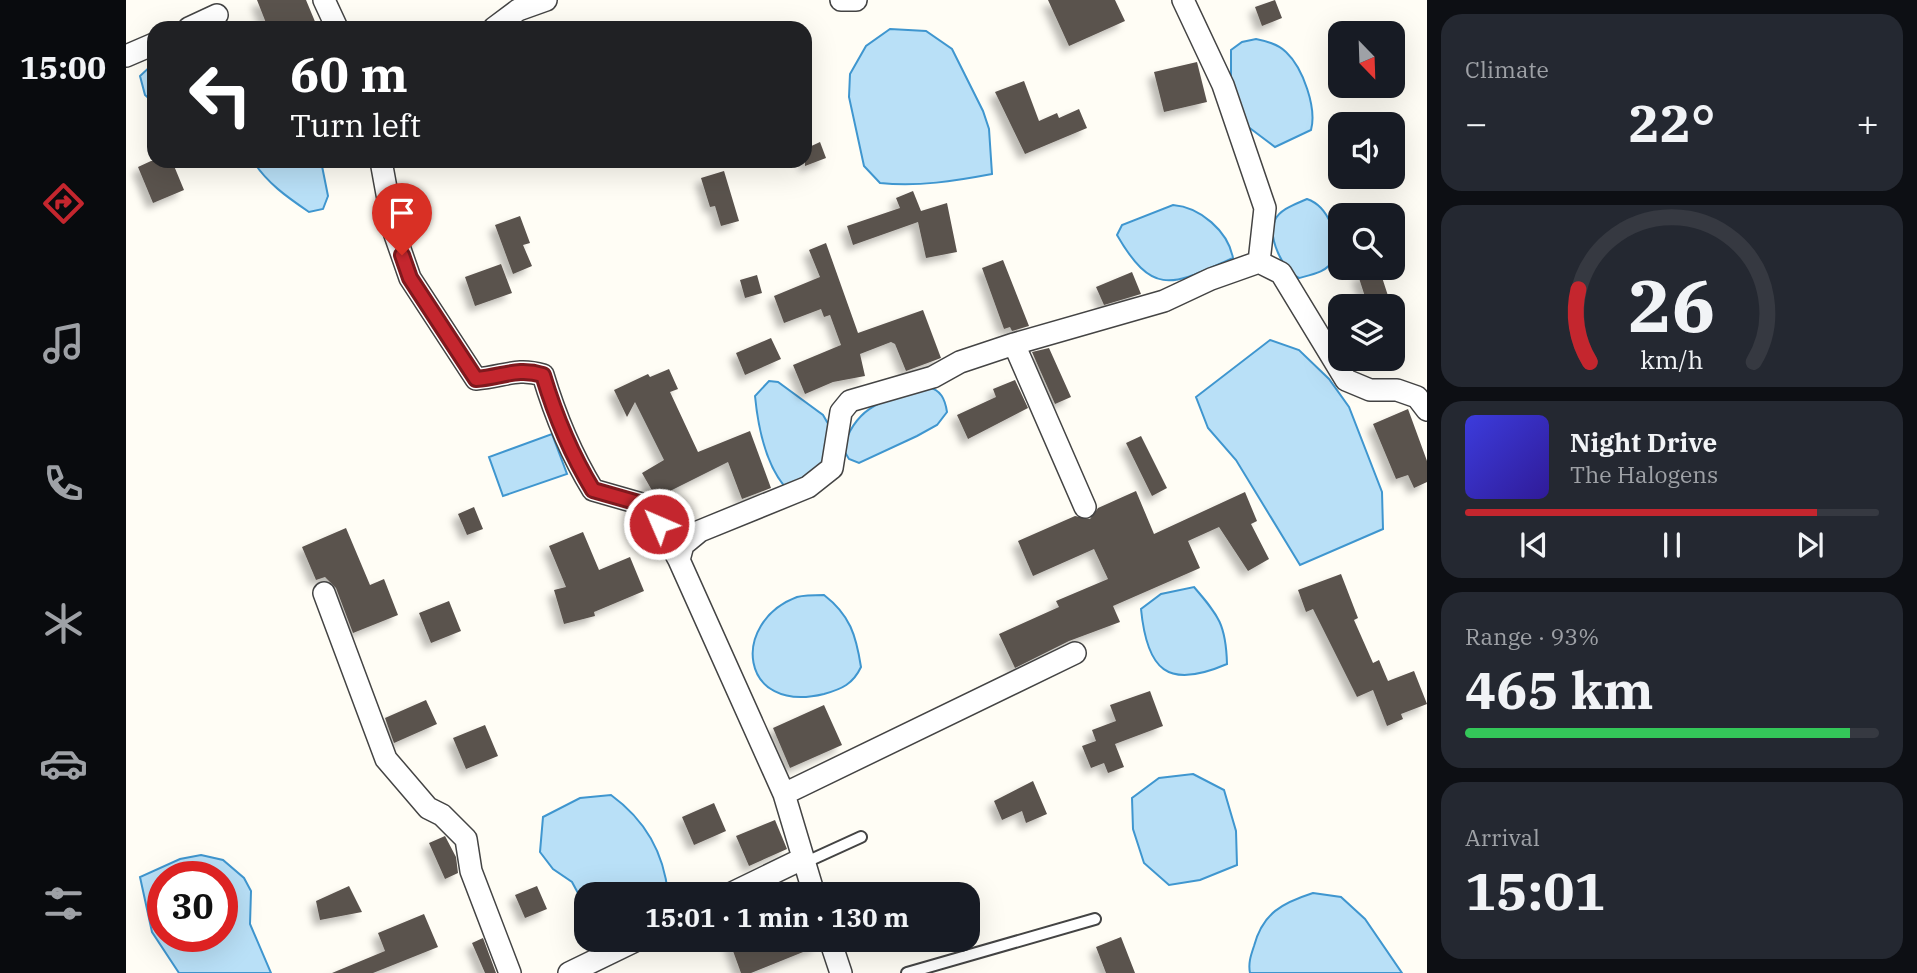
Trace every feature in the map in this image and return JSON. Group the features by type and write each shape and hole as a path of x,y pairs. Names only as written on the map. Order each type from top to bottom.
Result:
{"street":[{"path":"324,0 334,21"},
{"path":"503,21 518,10 546,0"},
{"path":"841,0 856,0"},
{"path":"1183,0 1223,85 1265,208 1259,262"},
{"path":"205,21 217,16"},
{"path":"126,56 147,47"},
{"path":"383,168 394,232 410,278 476,379 500,377 523,369 543,375 553,407 579,466 593,490 649,506 679,560 784,794 810,882"},
{"path":"679,560 683,545 700,531 808,487 832,468 841,412 850,401 933,377 960,362 1014,344 1164,301 1211,279 1259,262 1281,273 1346,380 1370,390 1397,390 1417,397 1427,410"},
{"path":"1014,344 1085,507"},
{"path":"324,593 386,759 428,808 442,815 466,839 471,870 510,973"},
{"path":"784,794 1075,653"},
{"path":"757,882 803,861"},
{"path":"569,973 612,952"},
{"path":"834,952 841,973"}],"lane":[{"path":"803,861 861,837"},
{"path":"907,973 1095,919"}],"water":[{"path":"890,29 926,31 952,49 983,111 989,129 992,174 936,183 894,184 880,183 864,166 849,97 850,74 866,46"},
{"path":"1256,39 1272,43 1292,59 1303,78 1312,111 1311,130 1275,147 1247,126 1231,78 1231,50 1242,42"},
{"path":"147,70 147,97 145,95 140,76"},
{"path":"322,168 328,196 323,209 309,212 271,183 259,169"},
{"path":"1307,199 1321,208 1328,218 1328,266 1299,278 1282,261 1273,235 1275,220 1289,207"},
{"path":"1173,205 1193,210 1211,222 1225,239 1233,258 1180,279 1154,277 1142,269 1117,235 1122,225"},
{"path":"1270,340 1299,350 1329,379 1349,407 1382,492 1383,529 1300,565 1236,460 1208,428 1196,397"},
{"path":"769,381 778,382 823,415 830,427 823,467 785,487 772,467 758,420 755,396"},
{"path":"928,387 939,393 946,407 947,412 937,425 859,463 849,459 843,449 856,422 865,413 887,400"},
{"path":"552,434 567,474 503,496 489,457"},
{"path":"1194,587 1220,622 1227,664 1206,672 1175,674 1164,669 1155,660 1144,630 1141,609 1161,594"},
{"path":"824,595 846,618 857,645 861,667 846,685 824,694 796,697 775,691 760,679 754,663 754,644 761,626 775,609 797,597"},
{"path":"1193,774 1224,790 1236,831 1237,865 1200,880 1169,885 1144,863 1133,829 1132,798 1159,778"},
{"path":"611,795 623,804 650,838 666,882 574,882 574,886 553,869 540,852 543,817 580,798"},
{"path":"201,855 224,861 176,861"},
{"path":"238,873 251,891 250,924 271,973 179,973 165,952 238,952"},
{"path":"147,874 147,909 140,877"},
{"path":"1313,893 1341,897 1365,919 1402,973 1250,973 1253,949 1268,917 1283,905"}],"building":[{"path":"257,0 306,0 315,21 265,21"},
{"path":"1048,0 1115,0 1125,21 1069,46"},
{"path":"1275,0 1282,18 1262,26 1255,7"},
{"path":"1197,62 1207,102 1164,112 1154,72"},
{"path":"1024,81 1039,121 1057,113 1059,118 1079,109 1087,128 1025,154 995,92"},
{"path":"820,142 826,158 812,163 812,146"},
{"path":"147,163 147,168 175,168 184,190 153,203 138,167"},
{"path":"724,171 739,221 721,226 715,206 710,207 701,178"},
{"path":"913,191 921,211 947,203 957,252 926,258 918,222 853,245 847,226 900,208 896,198"},
{"path":"520,216 530,243 523,245 532,266 513,274 495,225"},
{"path":"826,243 858,333 923,310 941,358 906,371 895,344 891,342 860,354 865,376 833,382 805,394 793,365 841,345 830,315 824,317 821,309 784,323 774,296 820,277 809,250"},
{"path":"1003,260 1029,326 1012,331 1010,327 1004,329 982,268"},
{"path":"501,264 512,293 475,306 465,277"},
{"path":"1132,272 1141,294 1104,305 1096,287"},
{"path":"757,275 762,293 745,298 740,280"},
{"path":"1360,280 1383,280 1387,294 1364,294"},
{"path":"771,338 781,359 745,375 736,353"},
{"path":"1049,348 1071,397 1055,404 1032,352"},
{"path":"669,369 678,389 670,392 698,452 750,431 771,488 742,499 728,462 658,497 654,494 642,473 664,460 635,402 627,417 614,390 648,374 650,377"},
{"path":"1015,380 1028,408 968,439 957,415 996,397 993,389"},
{"path":"1408,409 1427,461 1427,482 1414,488 1408,475 1396,479 1373,424"},
{"path":"1141,436 1167,488 1152,496 1126,443"},
{"path":"1136,491 1154,534 1245,492 1257,521 1251,524 1269,559 1248,571 1219,527 1188,541 1200,568 1113,606 1120,622 1069,641 1015,668 999,634 1059,607 1056,601 1108,579 1094,549 1033,576 1018,541 1075,516 1090,519 1098,508"},
{"path":"474,507 483,529 467,535 458,514"},
{"path":"346,528 370,585 384,579 398,615 353,633 336,588 325,577 316,580 302,547"},
{"path":"583,532 599,570 630,557 644,591 594,612 595,616 564,624 554,590 566,587 549,546"},
{"path":"1341,574 1358,618 1354,620 1373,663 1379,660 1388,681 1414,671 1427,704 1401,714 1403,719 1387,726 1373,690 1357,697 1313,609 1306,612 1298,590"},
{"path":"449,601 461,631 431,643 419,613"},
{"path":"1150,691 1163,726 1115,744 1124,767 1108,773 1104,763 1091,768 1082,746 1096,741 1092,730 1116,721 1110,705"},
{"path":"426,700 437,724 394,743 385,718"},
{"path":"824,705 842,745 790,768 773,728"},
{"path":"485,725 498,756 466,769 453,738"},
{"path":"1033,781 1047,814 1026,823 1022,811 1002,820 994,801"},
{"path":"714,803 726,831 694,845 682,817"},
{"path":"775,820 787,849 749,866 736,836"},
{"path":"445,836 456,857 458,873 445,879 429,843"},
{"path":"349,886 362,912 320,920 316,901"},
{"path":"537,886 547,909 525,918 515,895"},
{"path":"424,914 438,947 373,973 332,973 385,951 378,933"},
{"path":"1121,937 1135,973 1106,973 1096,947"},
{"path":"483,938 496,973 485,973 472,943"},
{"path":"733,952 803,952 751,973 741,973"}],"route":[{"path":"402,255 410,278 476,379 500,377 523,369 543,375 553,407 579,466 593,490 649,506 659,524"}]}
